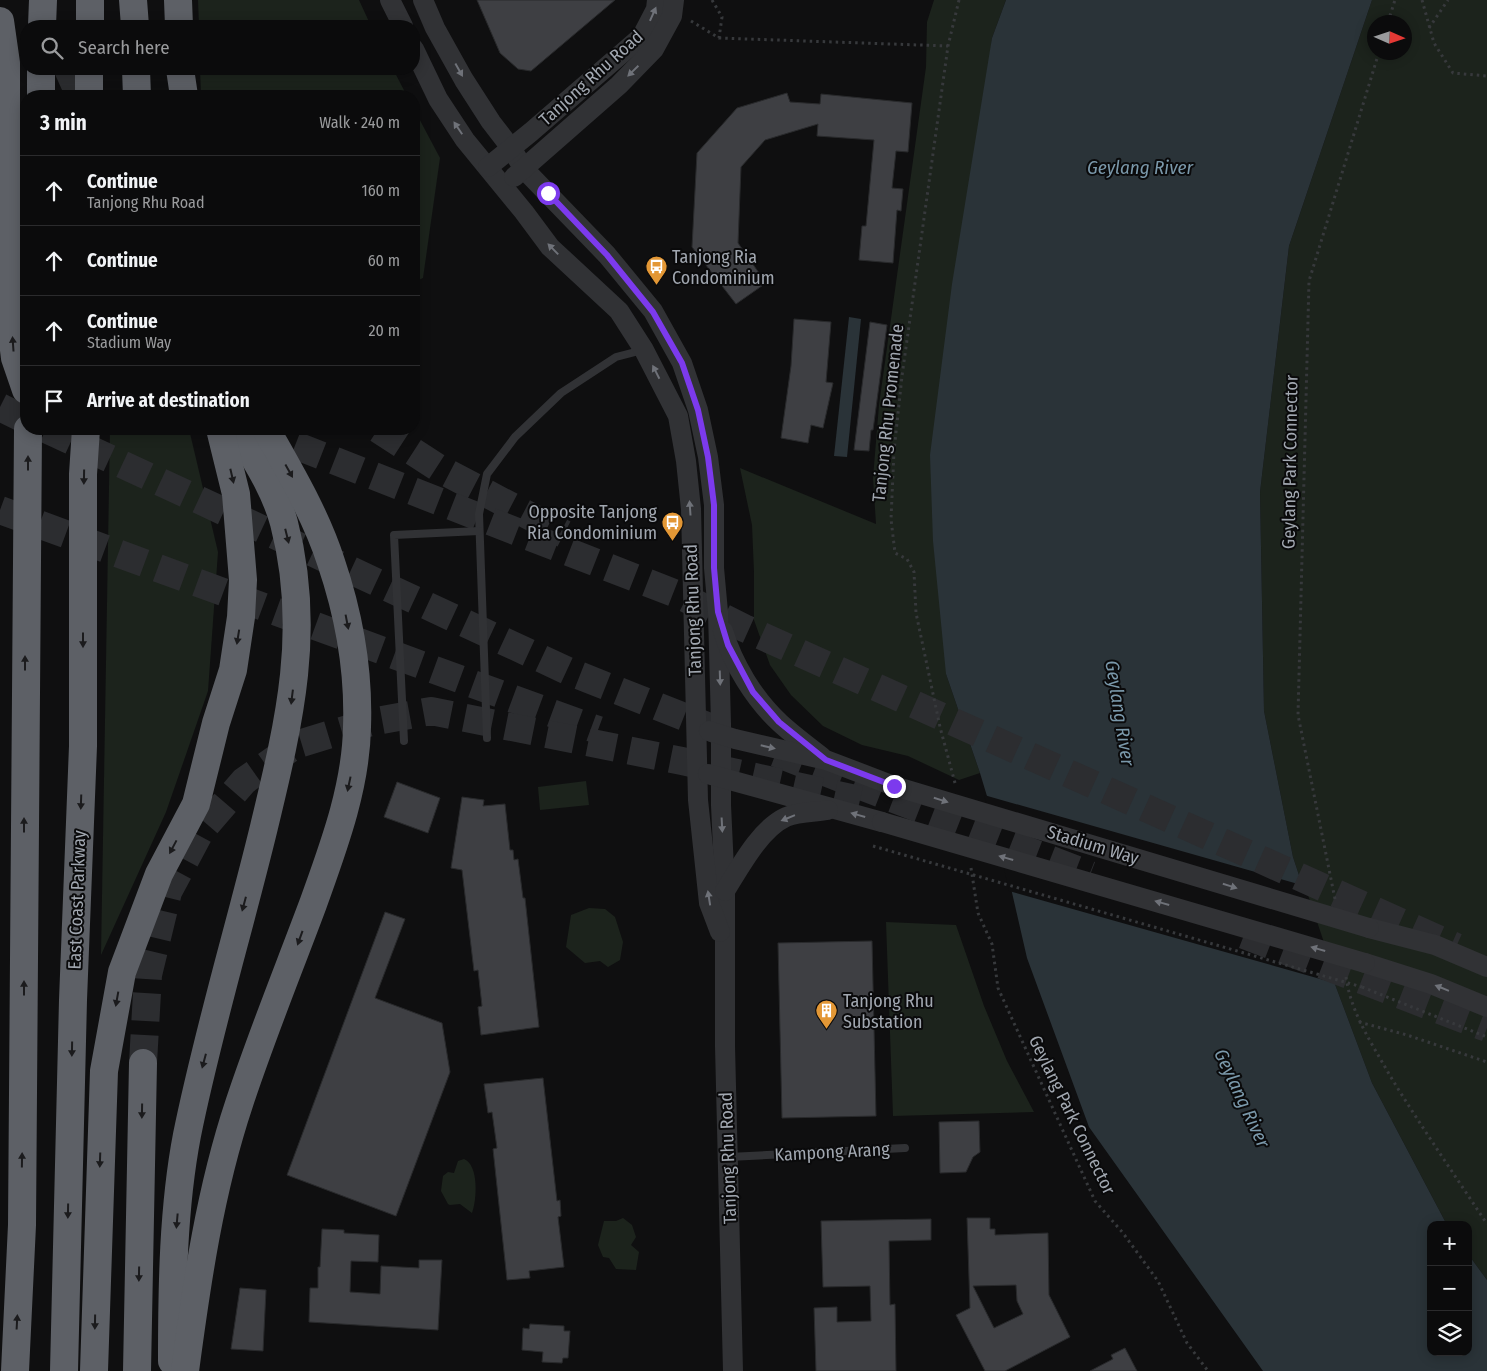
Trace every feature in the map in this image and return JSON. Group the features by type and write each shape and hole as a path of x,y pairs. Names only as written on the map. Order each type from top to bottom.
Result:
{"highway":[{"path":"42,20 43,0"},
{"path":"90,0 90,20"},
{"path":"134,0 135,20"},
{"path":"178,0 179,20"},
{"path":"1,28 6,63 6,144 13,342 16,364 20,374"},
{"path":"40,90 41,75"},
{"path":"89,75 89,90"},
{"path":"136,75 137,90"},
{"path":"181,75 183,90"},
{"path":"15,1371 22,1225 28,435"},
{"name":"East Coast Parkway","path":"64,1371 73,1000 83,746 86,435"},
{"path":"94,1371 104,1071 122,972 159,874 196,804 216,723 233,670 241,617 243,580 236,494 221,435"},
{"path":"172,1371 172,1283 186,1138 201,1071 278,769 291,706 296,665 298,626 296,587 290,550 274,492 241,435"},
{"path":"185,1371 205,1237 223,1160 238,1105 333,850 352,769 357,729 353,654 344,606 331,560 310,509 269,435"},
{"path":"137,1371 143,1062"}],"street":[{"path":"390,0 400,20"},
{"name":"Tanjong Rhu Road","path":"422,0 435,28 464,80 524,169 607,255 653,312 682,363 698,410 708,457 714,505 714,568 718,612 721,734 720,776 725,890 725,1046 733,1371"},
{"name":"Tanjong Rhu Road","path":"488,167 648,43 657,0"},
{"name":"Tanjong Rhu Road","path":"502,186 524,169 619,84 673,8"},
{"name":"Tanjong Rhu Road","path":"420,62 438,99 466,140 502,186 550,246 619,311 644,350 678,416 686,461 691,509 697,773 709,903 724,944"},
{"name":"Tanjong Rhu Road","path":"547,148 541,166 541,177 548,193"},
{"path":"718,612 728,645 753,692 779,722 826,760"},
{"name":"Stadium Way","path":"697,728 735,739 826,760 894,786 1369,928 1435,945 1487,967"},
{"name":"Stadium Way","path":"697,773 720,776 835,808 1365,963 1430,984 1487,1007"},
{"path":"725,890 748,854 766,831 786,817 835,808"}],"lane":[{"path":"487,738 479,514 487,474 515,437 561,393 616,357 644,350"},
{"path":"404,741 394,535 479,532"},
{"name":"Kampong Arang","path":"729,1157 905,1148"}],"path":[{"path":"712,0 722,17 719,38"},
{"name":"Tanjong Rhu Promenade","path":"956,790 916,613 914,572 907,559 895,553 891,520 894,452 902,376 948,46 959,0"},
{"path":"1390,15 1395,0"},
{"path":"1422,0 1434,43 1453,73 1487,76"},
{"path":"1429,28 1448,0"},
{"path":"673,8 685,18 719,38 948,46"},
{"name":"Geylang Park Connector","path":"1332,879 1298,715 1309,281 1377,60"},
{"path":"874,846 1362,987 1487,1037"},
{"name":"Geylang Park Connector","path":"971,866 978,913 992,944 998,988 1095,1200 1123,1233 1158,1281 1187,1343 1208,1371"},
{"path":"1487,1062 1407,1035 1359,1022 1411,1111 1487,1224"}],"shaded area":[{"path":"198,0 359,0 368,20 199,20"},
{"path":"934,0 1006,0 992,38 946,674 980,773 959,780 908,756 862,745 823,726 791,695 770,665 754,620 752,525 740,468 876,524 873,478 879,405 926,67 927,22"},
{"path":"1372,0 1487,0 1487,1280 1472,1259 1472,1221 1445,1221 1372,1083 1336,987 1293,857 1264,711 1260,492 1289,246"},
{"path":"200,75 396,75 404,90 201,90"},
{"path":"420,120 440,158 423,278 420,279"},
{"path":"110,435 190,435 218,552 208,691 166,812 101,955"},
{"path":"586,781 589,805 540,810 538,787"},
{"path":"589,908 605,909 615,917 623,942 620,960 608,967 600,961 585,963 566,947 571,915"},
{"path":"886,922 956,925 984,1006 1007,1061 1034,1112 893,1116"},
{"path":"464,1159 472,1168 476,1183 472,1213 460,1204 448,1204 441,1191 443,1176 448,1172 454,1173 458,1161"},
{"path":"623,1218 632,1225 636,1237 631,1245 639,1252 636,1270 616,1269 609,1258 603,1257 598,1245 604,1221 616,1221"}],"water":[{"name":"Geylang River","path":"1006,0 1372,0 1289,246 1260,492 1264,711 1293,857 1336,987 1372,1083 1445,1221 1427,1221 1427,1356 1472,1356 1472,1259 1487,1280 1487,1371 1263,1371 1089,1127 1027,958 999,836 980,773 946,674 933,541 930,455 952,284 992,38"},
{"path":"849,317 861,319 847,457 834,456"}],"pier":[{"path":"984,795 1305,886 1338,984 1009,891 997,837"}],"building":[{"path":"477,0 615,0 531,71 518,69 500,53"},
{"path":"787,93 790,102 820,104 821,94 912,103 908,152 896,151 892,188 903,189 901,211 897,210 893,263 859,260 862,226 866,226 874,140 817,136 818,124 765,140 741,167 738,243 766,283 736,304 692,247 697,153 737,108"},
{"path":"794,319 831,322 826,382 833,383 823,428 811,425 808,443 781,438 791,366"},
{"path":"870,322 887,325 869,451 854,450"},
{"path":"397,782 440,798 428,833 384,817"},
{"path":"462,797 484,800 483,806 505,804 510,850 513,850 514,860 518,859 523,898 525,898 539,1027 481,1035 478,1007 482,1006 478,970 474,971 462,870 451,868"},
{"path":"385,912 405,919 375,998 442,1023 450,1072 396,1216 287,1175"},
{"name":"Tanjong Rhu Substation","path":"872,941 876,1116 782,1118 778,943"},
{"path":"543,1078 557,1201 560,1200 561,1216 558,1217 564,1267 529,1271 530,1278 507,1280 493,1149 497,1148 492,1112 488,1113 484,1084"},
{"path":"979,1121 980,1152 973,1157 966,1172 940,1173 939,1122"},
{"path":"967,1218 990,1218 990,1229 995,1229 995,1235 1048,1233 1049,1295 1070,1337 1005,1371 985,1371 956,1315 970,1308","holes":["1016,1285 1017,1301 1023,1314 994,1328 973,1286"]},
{"path":"931,1219 931,1240 889,1241 890,1305 895,1304 896,1371 816,1371 814,1308 837,1307 837,1322 871,1321 870,1286 823,1287 821,1221"},
{"path":"322,1229 344,1230 344,1233 379,1235 378,1262 351,1261 350,1292 380,1294 381,1266 419,1268 419,1260 442,1260 438,1330 309,1322 310,1288 318,1288"},
{"path":"240,1288 266,1290 263,1351 231,1349"},
{"path":"530,1324 564,1326 564,1331 570,1331 568,1358 563,1358 562,1363 542,1362 543,1352 522,1350 523,1328 529,1329"},
{"path":"1125,1348 1137,1371 1090,1371 1113,1359 1111,1355"}],"tunnel":[{"path":"71,75 77,90"},
{"path":"0,407 20,417"},
{"path":"59,435 568,671 720,731"},
{"path":"269,435 679,595 744,628 1456,947"},
{"path":"387,435 440,469 564,534"},
{"path":"0,510 598,730"},
{"path":"143,1063 148,975 168,892 200,832 244,781 295,745 371,722 431,711 682,761 860,800"},
{"path":"776,753 1090,875"},
{"path":"1244,935 1487,1028"}],"place":[{"name":"Tanjong Ria Condominium","path":"656,286"},
{"name":"Opposite Tanjong Ria Condominium","path":"673,541"},
{"name":"Tanjong Rhu Substation","path":"827,1030"}],"route":[{"path":"548,193 585,230 653,312 682,363 698,410 708,457 714,505 714,568 718,612 728,645 753,692 779,722 826,760 894,786"}]}
